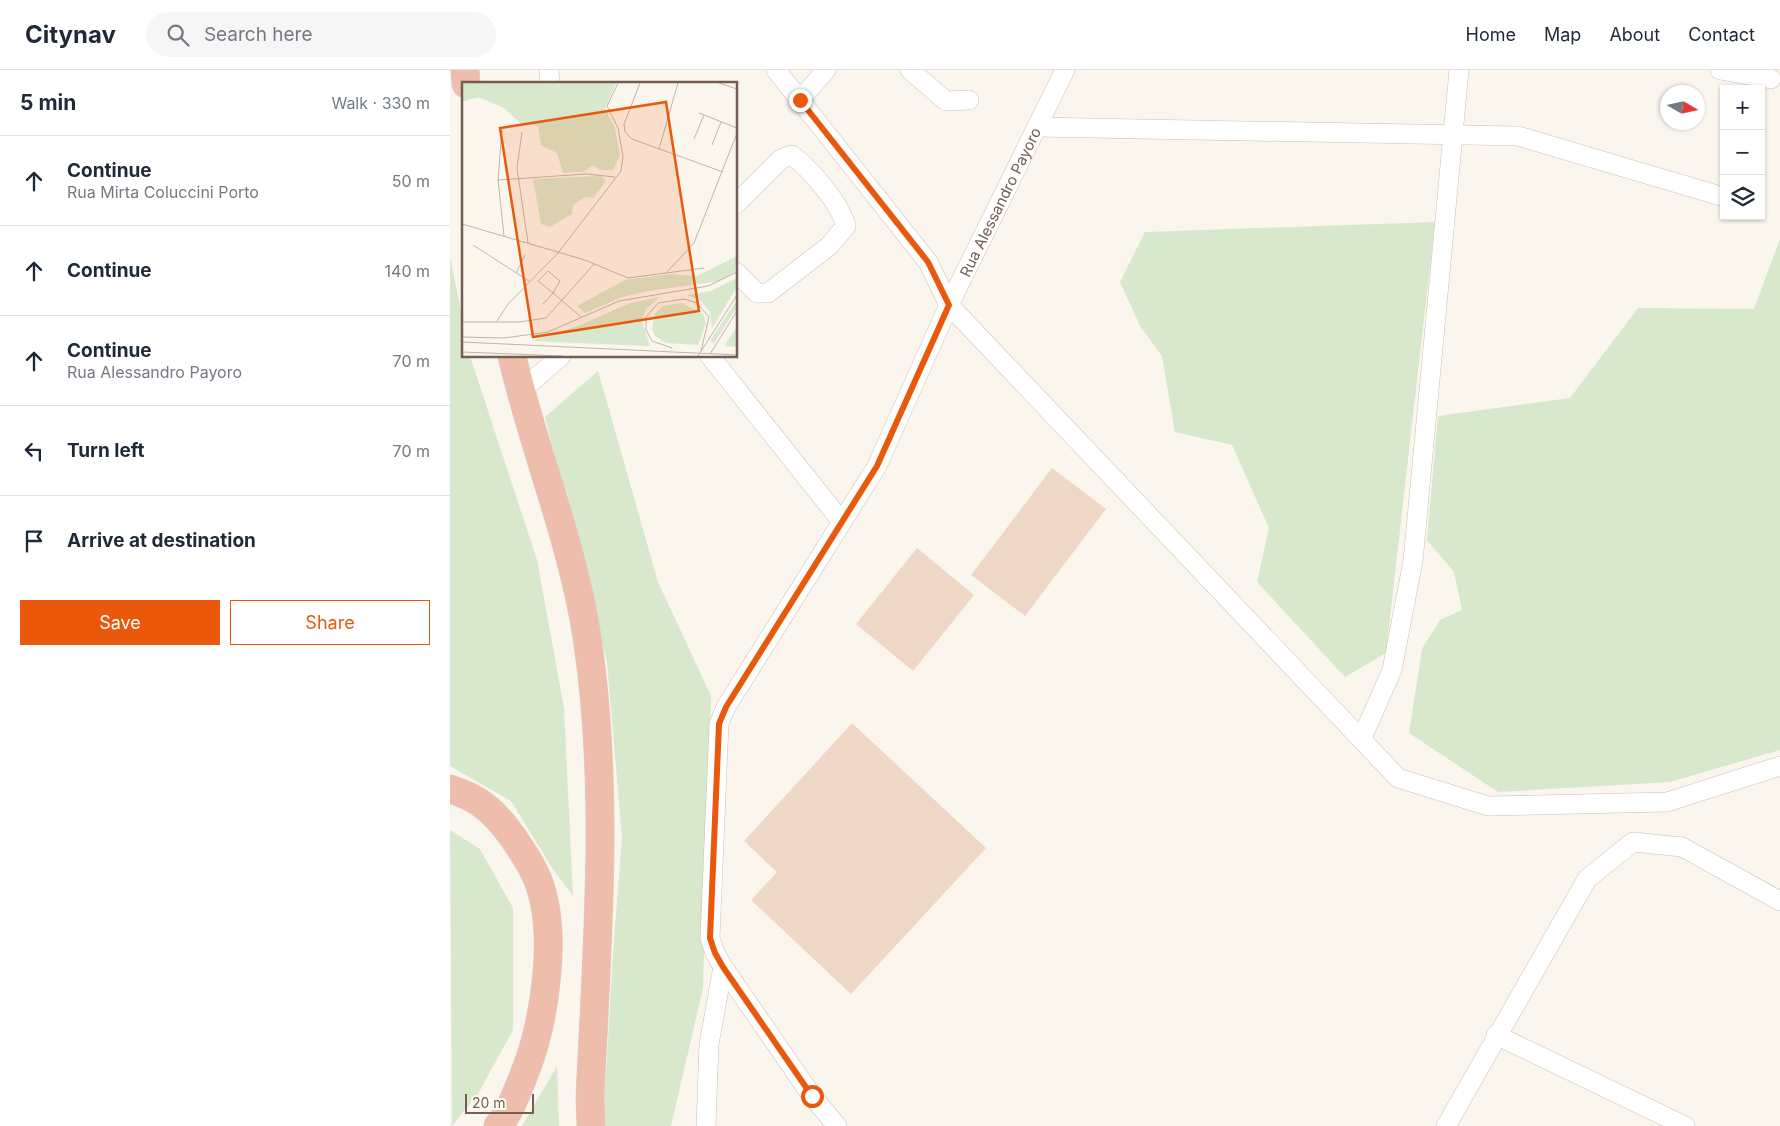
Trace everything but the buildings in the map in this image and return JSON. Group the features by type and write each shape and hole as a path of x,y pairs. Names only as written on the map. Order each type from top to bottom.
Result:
{"highway":[{"path":"513,358 563,527 585,628 600,760 601,839 590,1097 591,1126"},
{"path":"450,788 463,793 496,813 538,879 546,917 548,954 545,999 536,1046 520,1086 498,1126"}],"street":[{"path":"776,70 928,262 949,305 1398,778 1488,806 1667,802 1780,766"},
{"path":"800,100 826,70"},
{"path":"910,70 946,101 969,100"},
{"name":"Rua Alessandro Payoro","path":"837,1126 812,1096 723,967 715,953 710,938 709,922 719,724 726,707 877,466 949,305 1065,70"},
{"path":"1362,738 1392,670 1412,561 1459,70"},
{"path":"1720,70 1771,79"},
{"path":"1037,127 1518,136 1720,196"},
{"path":"738,202 781,158 792,156 807,167 843,216 846,226 828,246 768,293 757,293 738,274"},
{"path":"522,390 559,358"},
{"path":"712,358 842,522"},
{"path":"1446,1126 1496,1035 1587,879 1633,842 1682,846 1780,901"},
{"path":"706,1126 709,1044 723,967"},
{"path":"1496,1035 1685,1126"}],"green space":[{"path":"1435,222 1386,653 1345,677 1257,582 1269,528 1232,445 1175,432 1162,356 1140,326 1120,282 1145,232"},
{"path":"1780,239 1780,750 1670,782 1498,792 1409,733 1422,649 1440,620 1462,610 1454,572 1427,540 1438,416 1570,398 1638,308 1754,309"},
{"path":"450,257 462,314 462,358 471,358 537,560 564,708 573,896 552,868 511,801 450,766"},
{"path":"598,371 658,582 711,696 703,988 671,1126 603,1126 622,838 607,662 545,417"},
{"path":"450,830 480,849 513,908 513,1030 478,1094 452,1126"},
{"path":"557,1066 559,1126 522,1126"}],"route":[{"path":"800,100 928,262 949,305 877,466 726,707 719,724 709,922 710,938 715,953 723,967 812,1096"}]}
